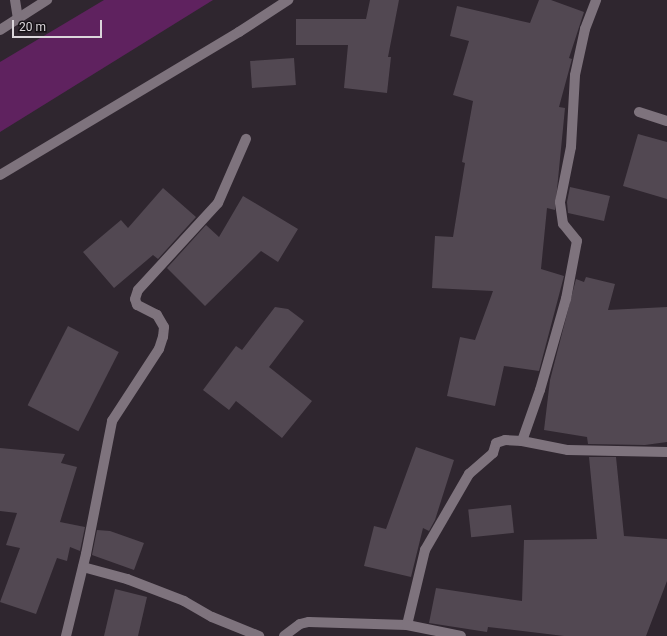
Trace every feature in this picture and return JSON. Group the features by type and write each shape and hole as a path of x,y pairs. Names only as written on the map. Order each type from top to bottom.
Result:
{"street":[{"path":"15,0 18,18"},
{"path":"0,30 47,0"},
{"path":"0,175 240,32 288,0"},
{"path":"522,441 566,299 577,241 563,224 560,202 571,147 575,75 585,29 596,0"},
{"path":"639,112 667,121"},
{"path":"66,636 83,567 112,422 159,349 163,337 164,327 157,315 137,305 135,299 138,290 218,203 246,139"},
{"path":"408,622 424,550 469,474 493,453 496,443 505,440 522,441 568,450 667,452"},
{"path":"83,567 127,579 184,601 212,616 259,636"},
{"path":"284,636 300,624 308,622 408,622 461,636"}],"shaded area":[{"path":"104,0 213,0 0,132 0,62"}],"building":[{"path":"370,0 399,0 388,57 391,57 387,93 344,88 348,45 296,45 296,19 366,19"},
{"path":"539,0 551,0 584,12 569,58 572,59 559,107 565,108 555,210 547,208 541,269 564,276 539,371 504,366 495,406 447,396 460,337 475,340 493,291 432,288 435,236 453,237 465,163 462,162 473,101 453,95 469,41 450,36 457,6 530,23"},
{"path":"294,58 296,85 252,88 250,61"},
{"path":"638,134 667,142 667,199 623,186"},
{"path":"570,187 610,196 604,221 568,213 567,202"},
{"path":"163,188 196,217 158,259 153,255 114,288 83,252 121,220 128,228"},
{"path":"243,196 298,229 278,262 261,251 205,306 167,268 206,225 219,237"},
{"path":"586,277 615,284 608,310 667,307 667,442 645,445 588,444 587,437 544,430 550,380 576,279 584,282"},
{"path":"275,307 288,309 304,321 269,367 312,401 282,438 236,401 229,410 203,390 236,346 242,350"},
{"path":"68,326 119,352 78,431 28,405"},
{"path":"416,447 454,460 435,520 429,531 423,528 411,577 364,566 374,526 386,529"},
{"path":"0,448 65,454 61,463 77,467 60,522 85,527 80,551 70,547 67,561 57,558 36,614 0,602 20,548 6,545 17,513 0,511"},
{"path":"589,457 616,457 624,536 667,539 667,581 646,636 564,636 488,627 487,632 429,623 436,588 522,601 524,540 597,539"},
{"path":"511,505 514,533 471,537 468,509"},
{"path":"97,530 110,531 144,543 134,570 92,555"},
{"path":"115,589 147,597 138,636 104,636"}]}
